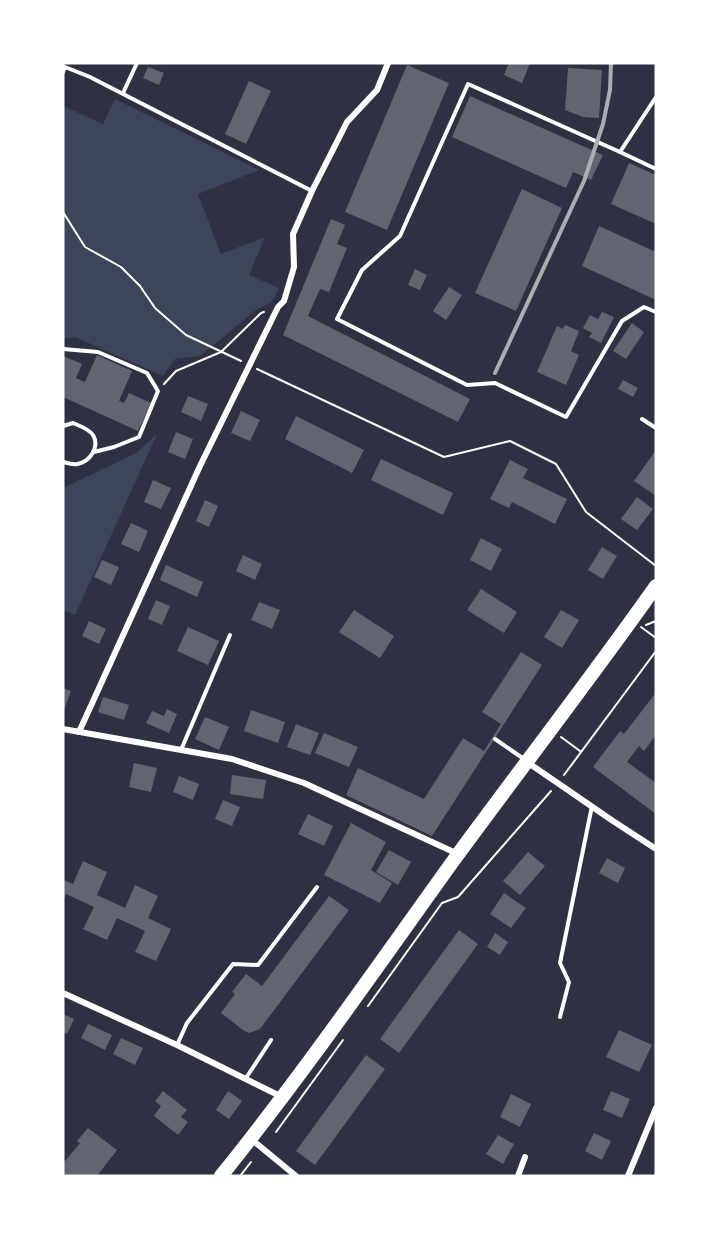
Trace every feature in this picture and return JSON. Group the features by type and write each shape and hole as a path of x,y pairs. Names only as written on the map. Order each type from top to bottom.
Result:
{"main road":[{"path":"221,1176 283,1097 656,586"}],"street":[{"path":"79,732 200,466 278,307 284,301 294,267 293,234 312,191 347,122 377,90 388,63"},
{"path":"63,729 232,759 304,783 458,855"},
{"path":"527,762 656,849"},
{"path":"63,993 283,1097"},
{"path":"628,1176 656,1108"},
{"path":"251,1139 296,1176"},
{"path":"518,1176 525,1157"}],"lane":[{"path":"123,93 137,63"},
{"path":"65,67 123,93 312,191"},
{"path":"656,169 468,84 400,236 362,270 337,319 467,385 495,383 566,417 622,321 644,307 656,312"},
{"path":"620,152 656,97"},
{"path":"63,349 98,352 147,373 158,391 139,437 94,452"},
{"path":"642,419 656,428"},
{"path":"63,426 73,423 84,428 92,434 95,442 94,452 87,461 77,464 63,462"},
{"path":"181,750 231,635"},
{"path":"495,739 527,762"},
{"path":"560,1017 569,982 560,963 592,806"},
{"path":"177,1045 187,1023 233,964 258,964 317,887"},
{"path":"246,1079 271,1040"}],"path":[{"path":"63,212 85,247 121,267 140,285 155,309 186,335 444,457 510,441 556,464 586,512 656,566"},
{"path":"158,391 176,371 221,352 261,313 278,307"},
{"path":"656,621 641,627 656,638"},
{"path":"366,1009 442,903 458,897 558,783 656,651"},
{"path":"551,730 581,752"},
{"path":"276,1132 343,1040"},
{"path":"240,1176 251,1162"}],"shaded area":[{"path":"115,99 259,170 198,194 221,254 265,237 249,275 279,288 272,302 255,311 200,356 175,359 163,376 75,337 63,339 63,106 103,124"},
{"path":"157,434 75,615 63,610 63,488 136,453"}],"building":[{"path":"509,63 530,63 522,83 504,75"},
{"path":"407,65 449,83 387,230 345,212"},
{"path":"148,67 164,73 159,85 143,78"},
{"path":"568,68 602,70 599,118 583,117 565,110"},
{"path":"249,81 271,91 246,144 225,134"},
{"path":"470,96 603,155 591,180 573,172 566,188 452,137"},
{"path":"629,163 656,175 656,224 611,204"},
{"path":"522,189 562,208 516,311 475,293"},
{"path":"331,219 345,225 337,244 347,248 329,292 320,289 308,316 470,399 458,422 283,335"},
{"path":"599,226 656,252 656,300 582,266"},
{"path":"415,269 427,275 420,290 408,285"},
{"path":"449,287 462,295 446,320 433,311"},
{"path":"602,312 614,317 601,343 589,337 592,333 583,328 590,315 598,319"},
{"path":"632,323 644,332 626,359 613,351"},
{"path":"565,325 579,331 571,351 579,355 566,385 537,372 557,326 563,329"},
{"path":"97,355 132,371 119,401 124,403 129,393 151,403 138,431 63,397 63,356 82,364 76,378 85,382"},
{"path":"623,380 638,388 633,397 618,389"},
{"path":"188,396 208,404 201,421 181,412"},
{"path":"241,411 260,420 250,441 231,433"},
{"path":"296,416 364,450 352,473 285,439"},
{"path":"176,432 193,439 185,459 168,452"},
{"path":"656,450 656,496 634,481"},
{"path":"381,459 453,493 443,515 371,480"},
{"path":"510,460 528,469 523,478 567,499 555,524 512,502 509,508 490,499"},
{"path":"153,480 171,488 161,509 144,502"},
{"path":"637,497 653,509 637,530 621,519"},
{"path":"205,500 218,506 209,527 196,521"},
{"path":"131,523 148,531 139,552 121,544"},
{"path":"481,538 502,549 491,571 470,560"},
{"path":"602,547 617,556 603,579 588,570"},
{"path":"243,555 262,564 255,580 236,571"},
{"path":"102,560 119,567 111,585 94,577"},
{"path":"166,565 203,582 197,597 160,580"},
{"path":"481,589 517,612 504,633 467,610"},
{"path":"156,600 170,606 162,625 148,619"},
{"path":"259,602 280,610 272,629 251,620"},
{"path":"354,610 394,636 380,658 339,632"},
{"path":"561,610 579,620 562,648 544,637"},
{"path":"89,621 106,629 99,644 82,636"},
{"path":"188,627 219,641 208,665 177,651"},
{"path":"521,652 542,665 432,836 346,795 358,768 424,799 463,738 484,751 501,724 482,712"},
{"path":"63,688 71,691 63,713"},
{"path":"654,695 656,696 656,735 644,751 639,746 627,762 656,783 656,814 593,767 620,731 624,734"},
{"path":"103,697 129,705 124,720 98,712"},
{"path":"167,709 177,714 169,733 146,723 152,711 164,716"},
{"path":"251,710 285,722 278,743 244,731"},
{"path":"205,717 229,727 219,750 195,739"},
{"path":"296,724 319,733 310,755 287,747"},
{"path":"324,733 358,747 349,767 315,753"},
{"path":"134,763 157,768 151,792 129,787"},
{"path":"232,775 266,780 263,799 230,794"},
{"path":"179,776 199,784 193,800 173,792"},
{"path":"223,800 240,807 232,826 215,819"},
{"path":"308,814 333,826 324,846 298,834"},
{"path":"351,823 386,842 371,870 392,883 380,903 324,875"},
{"path":"389,850 411,862 398,885 376,872"},
{"path":"528,852 545,866 520,895 503,881"},
{"path":"607,858 625,868 618,883 599,873"},
{"path":"83,861 107,872 97,895 125,908 135,885 158,896 148,918 171,929 156,961 135,952 145,931 117,918 107,940 83,929 94,907 66,894 63,900 63,880 73,884"},
{"path":"504,893 526,908 511,928 490,914"},
{"path":"329,896 349,910 260,1029 249,1033 221,1013 235,994 232,992 246,974 262,986"},
{"path":"459,930 478,944 399,1053 380,1039"},
{"path":"495,933 508,942 500,955 487,947"},
{"path":"63,1014 74,1019 67,1034 63,1032"},
{"path":"88,1024 112,1035 105,1050 81,1038"},
{"path":"619,1030 652,1045 639,1072 606,1057"},
{"path":"121,1038 143,1048 135,1065 113,1054"},
{"path":"366,1055 385,1069 315,1165 296,1151"},
{"path":"163,1091 187,1110 181,1117 188,1122 178,1135 154,1116 161,1106 155,1101"},
{"path":"228,1091 242,1101 229,1119 216,1110"},
{"path":"611,1091 630,1099 622,1118 603,1110"},
{"path":"511,1094 531,1104 520,1127 500,1117"},
{"path":"88,1128 117,1150 97,1176 63,1176 63,1160 65,1161 80,1143 77,1141"},
{"path":"594,1133 611,1141 602,1160 585,1151"},
{"path":"498,1135 514,1144 503,1164 486,1154"}],"railway":[{"path":"495,373 584,181 603,124 610,90 611,63"}]}
